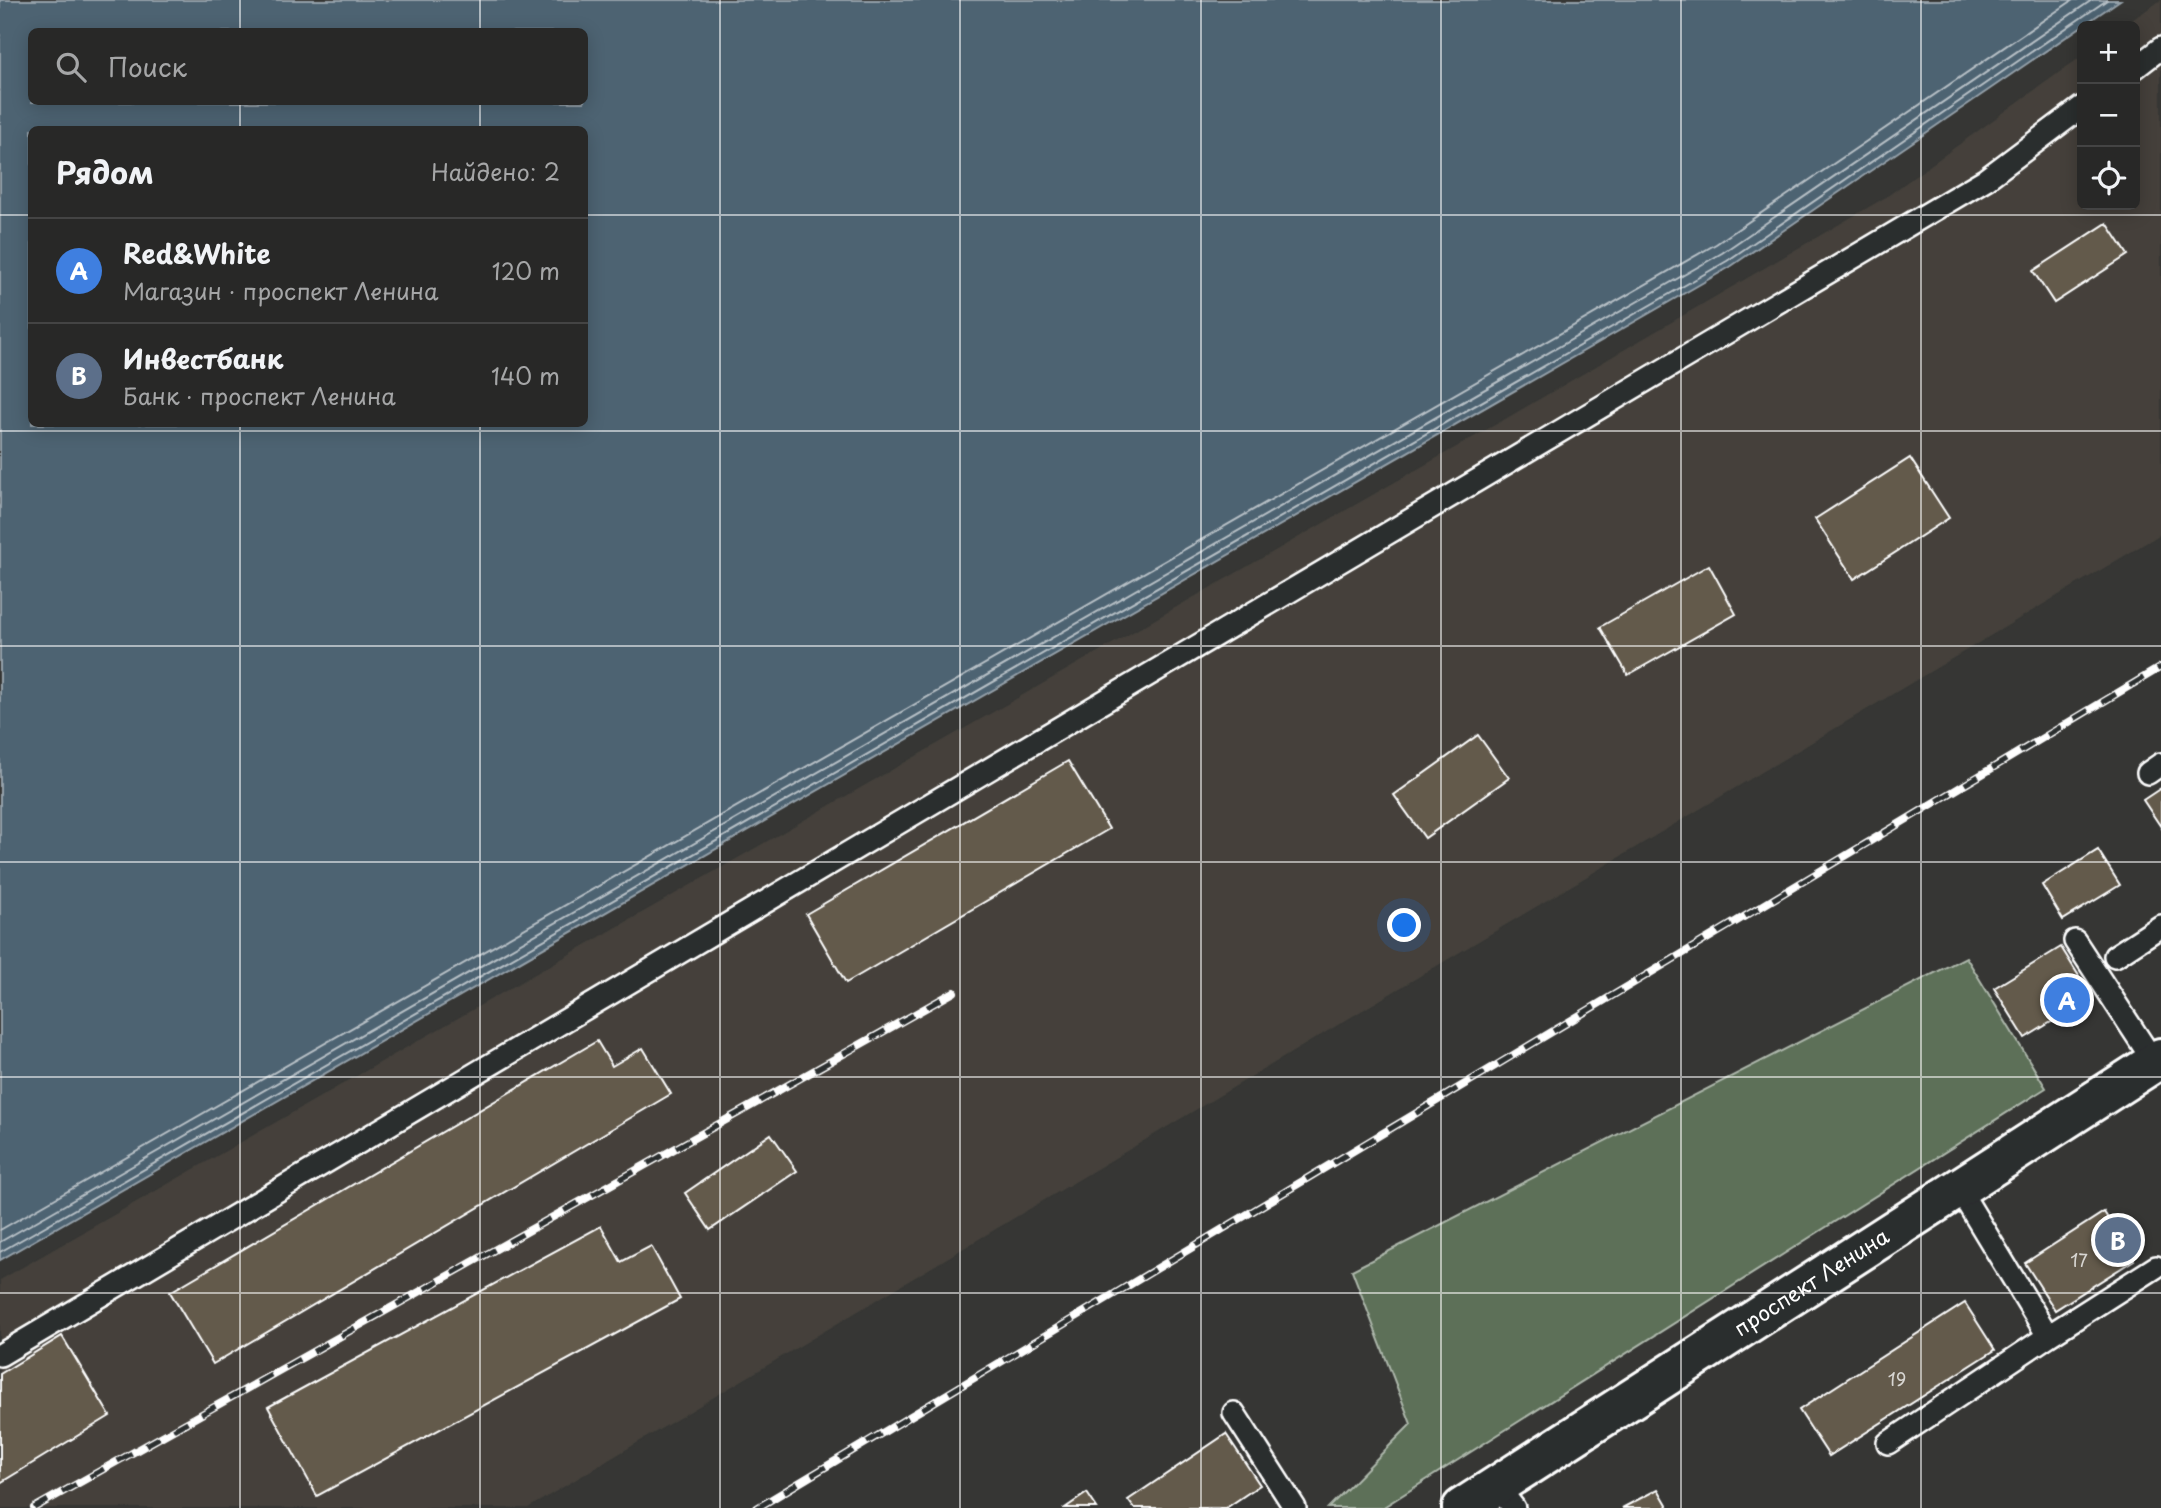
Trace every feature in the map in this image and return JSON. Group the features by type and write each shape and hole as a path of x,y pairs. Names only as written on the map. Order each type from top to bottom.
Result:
{"main road":[{"name":"проспект Ленина","path":"1462,1508 1506,1497 1959,1189 2158,1060"}],"lane":[{"path":"2140,64 2161,48"},
{"path":"0,1354 1986,179 2077,111"},
{"path":"2115,956 2161,926"},
{"path":"2075,941 2158,1060"},
{"path":"1959,1189 2048,1336"},
{"path":"1888,1443 2156,1267"},
{"path":"1234,1413 1289,1506"}],"shaded area":[{"path":"2161,0 2161,534 528,1508 0,1508 0,1280 1507,418 1886,197 2077,60 2077,210 2140,210 2140,21 2130,21"}],"green space":[{"path":"1966,957 2046,1088 1382,1508 1328,1508 1411,1424 1352,1270"}],"water":[{"path":"0,0 2120,0 2089,21 2077,21 2077,29 1730,267 0,1260"}],"building":[{"path":"2107,223 2128,255 2054,303 2033,271"},
{"path":"1910,458 1949,518 1854,579 1815,519"},
{"path":"1709,565 1736,614 1628,675 1600,627"},
{"path":"1478,735 1509,778 1425,838 1394,795"},
{"path":"1068,761 1109,829 846,983 806,914"},
{"path":"2161,788 2161,827 2143,800"},
{"path":"2098,850 2120,885 2063,920 2042,885"},
{"path":"2061,947 2092,997 2025,1038 1994,988"},
{"path":"597,1041 612,1066 643,1048 671,1094 213,1364 170,1292"},
{"path":"771,1134 797,1171 710,1230 685,1193"},
{"path":"2104,1212 2134,1260 2055,1310 2025,1263"},
{"path":"601,1226 621,1262 651,1246 680,1299 317,1496 268,1407"},
{"path":"1965,1303 1995,1350 1829,1456 1799,1410"},
{"path":"62,1336 110,1416 0,1483 0,1374"},
{"path":"1226,1434 1260,1485 1226,1508 1134,1508 1128,1500"},
{"path":"1658,1489 1669,1508 1622,1508"},
{"path":"1087,1493 1097,1508 1065,1508"}],"railway":[{"path":"757,1508 2161,667"},
{"path":"34,1508 954,992"}],"place":[{"name":"Red&White","path":"2067,1000"},
{"name":"Инвестбанк","path":"2118,1240"}]}
